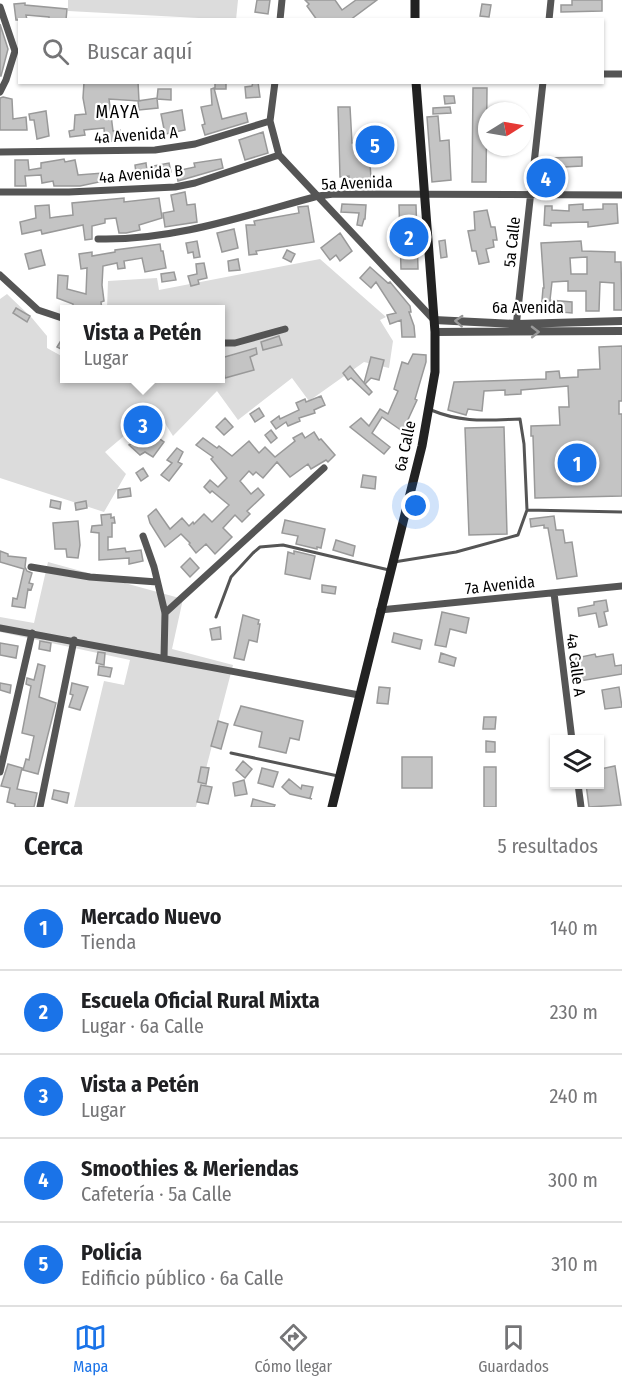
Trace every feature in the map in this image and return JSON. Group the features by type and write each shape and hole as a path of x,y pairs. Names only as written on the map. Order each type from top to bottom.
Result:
{"main road":[{"path":"415,0 415,18"},
{"name":"6a Calle","path":"332,807 422,446 435,372 435,332 416,84"}],"street":[{"path":"280,18 282,0"},
{"path":"549,18 551,0"},
{"path":"0,8 17,52 0,92"},
{"path":"604,74 622,74"},
{"path":"275,84 270,121 279,155 434,320"},
{"name":"5a Calle","path":"516,328 543,84"},
{"name":"4a Avenida A","path":"0,152 155,150 195,144 270,121"},
{"name":"4a Avenida B","path":"0,192 80,192 175,187 195,183 279,155"},
{"name":"5a Avenida","path":"98,239 123,240 193,229 318,196 334,194 622,195"},
{"path":"0,275 38,310 60,317"},
{"name":"6a Avenida","path":"434,320 516,328 622,331"},
{"name":"6a Avenida","path":"435,332 622,321"},
{"path":"225,343 235,343 285,329"},
{"path":"165,613 324,468"},
{"path":"143,536 165,613 164,658"},
{"path":"31,567 90,577 157,582"},
{"name":"7a Avenida","path":"380,610 622,586"},
{"name":"4a Calle A","path":"554,593 571,735"},
{"path":"0,628 359,695"},
{"path":"0,772 32,633"},
{"path":"40,807 74,640"},
{"path":"579,789 581,807"}],"lane":[{"path":"216,617 231,577 260,547 283,545 392,566 518,535 527,510 525,444 520,419 472,421 458,419 428,408"},
{"path":"527,510 622,512"},
{"path":"231,753 339,776"}],"shaded area":[{"path":"68,0 238,0 236,18 68,11"},
{"path":"320,259 386,317 380,320 393,341 389,368 364,362 309,401 292,378 238,420 217,391 173,436 156,409 105,452 126,474 104,512 0,478 0,299 7,294 47,336 47,348 60,355 60,383 225,383 225,305 107,305 108,281 157,278 159,290"},
{"path":"48,562 183,599 172,649 233,665 196,807 74,807 104,681 124,685 130,660 0,632 0,617 34,623"}],"building":[{"path":"257,0 270,0 268,14 255,12"},
{"path":"305,0 335,0 342,10 356,0 377,0 353,18 316,18 307,6 309,4"},
{"path":"572,0 602,0 602,11 561,12 561,5 572,5"},
{"path":"25,3 25,5 67,9 66,18 26,15 27,18 16,20 14,4"},
{"path":"482,4 491,5 489,17 480,16"},
{"path":"0,24 8,49 1,76 0,76"},
{"path":"84,84 138,84 139,101 109,99 113,131 120,130 121,140 105,142 104,128 84,130 85,135 70,137 69,131 74,130 75,115 86,114 83,98"},
{"path":"215,84 226,84 226,89 215,89"},
{"path":"258,84 260,97 246,98 245,87"},
{"path":"214,88 222,119 246,113 248,122 205,135 201,107 212,105 211,89"},
{"path":"473,88 487,88 487,102 478,102 478,156 486,156 486,182 472,182"},
{"path":"158,89 171,89 171,100 157,99"},
{"path":"444,96 454,96 455,103 445,104"},
{"path":"0,98 12,99 13,119 26,117 27,130 0,130"},
{"path":"157,98 158,108 139,110 138,101"},
{"path":"338,107 350,107 352,143 371,143 371,127 378,127 379,163 370,163 371,179 349,180 349,176 340,177"},
{"path":"450,107 451,113 433,114 433,108"},
{"path":"182,110 185,130 165,134 161,114"},
{"path":"46,111 49,136 37,139 34,120 30,120 29,114"},
{"path":"438,116 440,141 449,140 451,180 432,182 427,117"},
{"path":"263,132 268,153 245,160 239,140"},
{"path":"582,157 582,166 564,167 565,183 548,184 547,158"},
{"path":"64,159 65,162 75,160 78,175 103,173 104,181 80,186 54,186 53,181 42,183 41,175 25,176 26,186 15,186 15,160 28,160 29,170 41,168 41,163"},
{"path":"221,159 223,168 178,181 176,171 195,167 194,163"},
{"path":"146,163 147,171 136,173 135,165"},
{"path":"169,163 171,172 155,176 153,166"},
{"path":"185,192 187,205 195,204 197,222 165,227 163,213 174,211 171,195"},
{"path":"124,198 124,202 159,198 162,218 139,225 140,230 126,233 119,233 116,218 105,219 105,223 92,226 92,239 85,240 83,225 42,234 41,230 22,234 20,222 36,218 35,206 49,205 50,218 73,215 72,203"},
{"path":"342,204 366,205 362,226 357,225 359,213 341,212"},
{"path":"583,204 583,210 603,209 603,204 617,204 618,223 588,227 588,222 544,225 545,206 552,206 552,210 569,211 569,205"},
{"path":"399,205 416,205 418,269 401,269"},
{"path":"308,206 314,242 256,251 257,254 249,255 246,225 255,225 254,221 299,213 298,207"},
{"path":"487,210 491,227 495,227 497,240 493,240 494,247 486,249 489,262 479,264 476,251 472,251 468,231 475,230 474,212"},
{"path":"234,229 238,248 222,252 217,233"},
{"path":"340,233 352,251 340,261 336,255 330,260 321,248"},
{"path":"445,240 447,257 441,258 439,241"},
{"path":"197,241 200,257 194,258 193,252 188,253 186,243"},
{"path":"581,241 582,251 615,252 615,262 621,262 622,310 614,310 614,283 600,282 599,311 586,311 586,291 568,291 568,281 552,282 550,300 572,302 572,313 550,311 541,313 544,288 541,243","holes":["587,257 587,274 571,274 570,258"]},
{"path":"160,244 166,268 145,272 142,258 124,261 125,268 118,269 117,263 103,266 104,301 101,302 101,305 73,305 57,298 58,275 68,276 67,289 86,294 87,268 81,269 79,254 92,252 92,256 115,252 115,250"},
{"path":"41,250 45,265 29,269 25,254"},
{"path":"287,250 295,254 291,262 283,258"},
{"path":"238,259 240,270 229,271 228,261"},
{"path":"204,263 207,278 198,280 199,284 191,286 188,276 197,274 196,264"},
{"path":"370,267 388,283 390,282 410,306 411,312 409,312 415,337 402,337 401,320 390,324 387,315 396,313 376,282 371,288 360,278"},
{"path":"174,272 176,280 162,282 161,274"},
{"path":"16,308 30,316 27,322 13,313"},
{"path":"279,336 282,345 263,350 261,342"},
{"path":"622,346 622,401 619,401 619,414 622,414 622,496 535,498 531,426 560,425 559,407 569,407 568,386 521,390 521,394 505,395 505,390 484,391 482,411 468,409 466,415 448,410 454,382 546,379 546,372 559,371 560,378 578,377 578,370 600,369 599,347"},
{"path":"256,348 257,354 250,357 254,370 225,378 225,357"},
{"path":"413,354 426,355 426,362 415,399 417,400 406,424 409,425 405,433 382,417 372,433 390,447 384,454 350,427 361,418 369,426 380,409 388,414 398,391 394,389 402,362 408,364"},
{"path":"371,357 384,360 379,380 371,378 365,384 372,392 369,395 351,378 348,380 343,373 350,366 364,383"},
{"path":"321,396 325,405 314,410 315,413 299,418 300,421 288,426 286,422 276,429 271,422 279,416 280,419 299,410 296,403"},
{"path":"259,408 264,416 255,422 250,414"},
{"path":"157,417 162,424 155,429 150,422"},
{"path":"225,418 233,427 224,435 216,427"},
{"path":"136,424 143,433 147,430 164,442 153,457 145,452 140,455 129,445 136,441 127,430"},
{"path":"504,427 507,534 469,535 465,428"},
{"path":"271,430 277,438 271,443 265,435"},
{"path":"314,432 335,455 328,462 326,460 311,469 308,464 290,477 277,462 263,478 256,472 253,475 249,471 240,481 251,494 258,488 264,495 247,511 250,514 242,522 235,515 223,528 232,537 215,554 206,544 196,553 181,534 165,547 148,516 156,509 170,529 182,518 189,526 204,514 212,522 229,505 204,487 210,480 218,487 227,478 211,459 213,457 196,445 203,438 232,456 249,441 259,453 265,447 275,457 295,441 293,438 302,433 305,438"},
{"path":"177,448 183,452 178,462 182,464 169,481 161,475 172,463 167,460"},
{"path":"143,468 148,476 141,481 136,473"},
{"path":"363,475 376,477 375,489 361,487"},
{"path":"130,488 131,496 118,498 118,490"},
{"path":"51,500 61,502 60,509 50,507"},
{"path":"86,501 87,508 76,510 75,503"},
{"path":"111,514 115,523 112,523 112,537 108,537 108,550 125,548 126,552 141,550 143,561 129,564 129,558 99,560 99,533 91,532 92,526 102,525 101,515"},
{"path":"554,516 556,530 563,530 565,543 572,542 577,576 557,579 548,528 544,528 544,525 531,527 530,519"},
{"path":"285,520 325,529 321,548 296,544 298,536 282,533"},
{"path":"78,521 80,545 78,558 67,557 66,549 55,549 53,523"},
{"path":"336,540 355,546 353,556 333,550"},
{"path":"0,551 8,556 26,558 25,567 32,573 29,583 33,584 31,590 28,589 25,608 12,606 13,598 17,599 24,569 0,562"},
{"path":"294,551 315,556 310,579 285,574 288,552 294,554"},
{"path":"190,558 199,568 190,577 181,567"},
{"path":"322,585 336,587 335,594 322,592"},
{"path":"606,600 608,611 604,612 607,625 599,627 596,613 579,616 578,608"},
{"path":"442,612 469,618 466,633 450,629 446,647 435,645"},
{"path":"243,615 259,620 258,624 260,624 257,642 249,640 244,660 234,658"},
{"path":"220,627 221,639 212,640 210,629"},
{"path":"394,633 422,640 420,649 392,642"},
{"path":"40,641 51,643 50,651 39,649"},
{"path":"0,643 18,646 16,658 0,655"},
{"path":"98,652 105,653 104,665 96,663"},
{"path":"441,653 456,658 454,666 439,662"},
{"path":"595,654 596,657 613,654 615,666 622,665 622,674 574,682 571,662 576,661 576,658"},
{"path":"38,664 45,666 39,697 56,703 38,774 23,770 26,759 29,760 34,736 22,733 31,686 26,684 27,678 34,680"},
{"path":"99,666 112,668 110,677 98,675"},
{"path":"0,683 11,685 10,693 0,690"},
{"path":"72,683 88,687 80,710 69,707 73,695 70,694"},
{"path":"379,687 390,688 388,704 377,703"},
{"path":"619,687 622,707 605,709 602,690"},
{"path":"241,706 303,721 299,740 290,738 286,753 259,747 262,732 234,725"},
{"path":"484,717 496,717 495,729 483,729"},
{"path":"218,721 228,724 221,749 211,746"},
{"path":"486,741 495,742 495,752 486,752"},
{"path":"402,757 432,757 432,788 402,788"},
{"path":"243,761 252,769 245,778 236,770"},
{"path":"8,764 22,768 17,789 37,793 34,807 15,807 15,804 7,802 10,788 1,786"},
{"path":"615,766 621,805 589,807 587,789 604,789 604,768"},
{"path":"201,767 209,768 206,784 198,782"},
{"path":"484,767 496,767 496,807 484,807"},
{"path":"262,768 278,772 273,787 258,783"},
{"path":"289,779 301,789 302,785 313,787 310,798 312,799 290,794 282,787"},
{"path":"244,780 247,794 235,796 233,783"},
{"path":"201,785 212,787 208,804 197,802"},
{"path":"54,790 69,793 67,803 52,799"},
{"path":"253,799 275,805 274,807 251,807"}],"place":[{"name":"Policía","path":"375,145"},
{"name":"Smoothies & Meriendas","path":"546,178"},
{"name":"Escuela Oficial Rural Mixta","path":"409,237"},
{"name":"Vista a Petén","path":"143,425"},
{"name":"Mercado Nuevo","path":"577,463"}],"district":[{"name":"MAYA","path":"118,112"}]}
